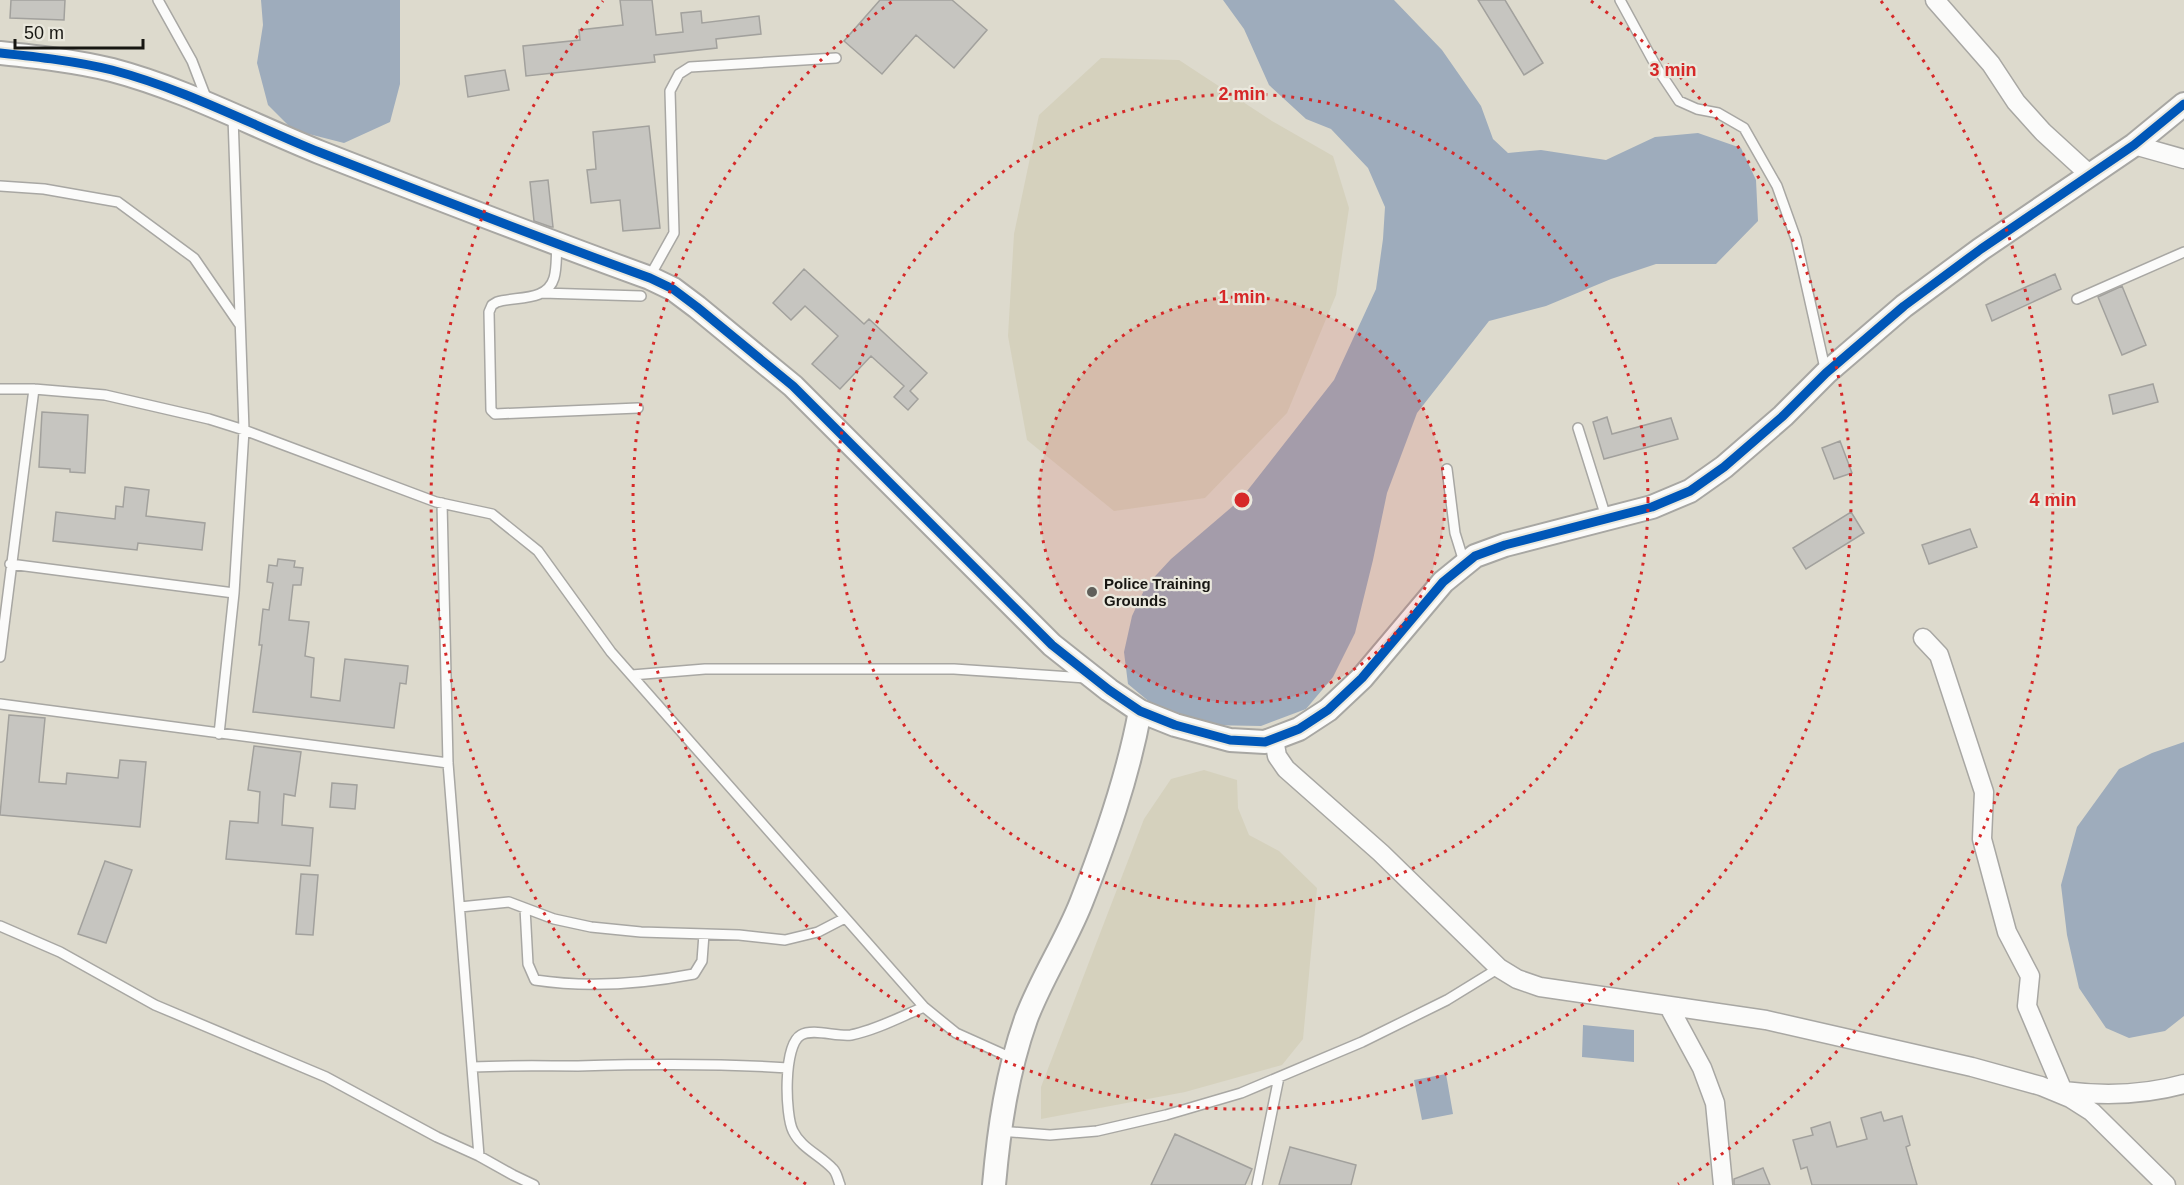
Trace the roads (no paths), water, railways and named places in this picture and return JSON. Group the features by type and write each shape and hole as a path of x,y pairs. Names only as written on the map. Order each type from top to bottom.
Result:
{"street":[{"path":"1935,0 1990,64 2023,110 2043,132 2090,175"},
{"path":"0,53 67,61 113,70 146,81 209,105 306,147 557,243 645,287 673,289 793,386 1052,645 1094,678 1140,711 1175,725 1230,740 1265,742 1299,729 1328,710 1362,678 1443,582 1464,562 1505,545 1672,500 1708,480 1904,306 1945,274 2134,145 2184,104"},
{"path":"2134,145 2184,159"},
{"path":"1923,638 1939,655 1984,792 1982,839 2007,932 2030,976 2027,1005 2056,1090 2092,1112 2166,1185"},
{"path":"994,1185 1002,1108 1026,1018 1080,905 1114,811 1135,738 1140,711"},
{"path":"1274,739 1277,756 1286,770 1381,853 1499,968 1517,979 1540,987 1766,1020 1972,1067 2056,1090 2091,1094 2129,1093 2184,1084"},
{"path":"1669,1007 1702,1068 1715,1103 1723,1185"}],"lane":[{"path":"158,0 192,61 209,105"},
{"path":"1620,0 1657,68 1679,101 1697,109 1718,113 1744,128 1777,186 1796,239 1826,373"},
{"path":"638,408 492,412 489,402 489,312 492,305 542,293 645,287 674,232 670,90 679,74 690,67 836,58"},
{"path":"219,734 234,593 244,430 233,115"},
{"path":"0,186 44,189 118,202 194,258 240,325"},
{"path":"542,293 554,278 557,243"},
{"path":"2078,299 2184,252"},
{"path":"0,389 34,389 105,395 244,430 442,503 492,514 538,551 612,652 924,1007 956,1033 1014,1059"},
{"path":"0,657 34,389"},
{"path":"1578,428 1606,518"},
{"path":"1447,469 1455,533 1464,562"},
{"path":"442,503 448,763 479,1156"},
{"path":"10,564 234,593"},
{"path":"632,675 705,669 954,669 1094,678"},
{"path":"0,704 448,763"},
{"path":"460,906 509,902 554,919 591,927 739,935 785,940 818,932 845,918"},
{"path":"525,908 528,964 535,980 554,983 624,984 694,974 702,960 704,934"},
{"path":"0,926 60,952 155,1005 326,1077 437,1137 534,1185"},
{"path":"999,1131 1050,1135 1097,1131 1166,1115 1231,1096 1362,1042 1447,1000 1499,968"},
{"path":"840,1185 834,1170 800,1142 792,1130 788,1098 788,1068 793,1044 801,1035 809,1033 848,1035 856,1033 924,1007"},
{"path":"473,1067 732,1064 788,1068"},
{"path":"1257,1185 1279,1077"}],"water":[{"path":"261,0 400,0 400,84 390,122 344,143 293,130 268,105 257,63 263,25"},
{"path":"1223,0 1394,0 1442,50 1481,106 1493,139 1508,153 1541,150 1606,160 1655,137 1698,133 1741,148 1756,180 1758,221 1716,264 1656,264 1611,279 1546,306 1489,321 1417,413 1387,493 1355,633 1333,677 1306,709 1261,726 1206,725 1152,704 1128,684 1124,652 1132,616 1146,586 1171,559 1240,500 1334,380 1376,289 1385,207 1368,168 1331,129 1306,119 1269,85 1244,29"},
{"path":"2184,742 2184,1016 2165,1031 2129,1038 2106,1028 2079,988 2067,935 2061,885 2077,827 2119,769 2152,753"},
{"path":"1583,1025 1634,1030 1634,1062 1582,1057"},
{"path":"1446,1074 1453,1114 1422,1120 1414,1080"}],"place":[{"name":"Police Training Grounds","path":"1092,592"}]}
